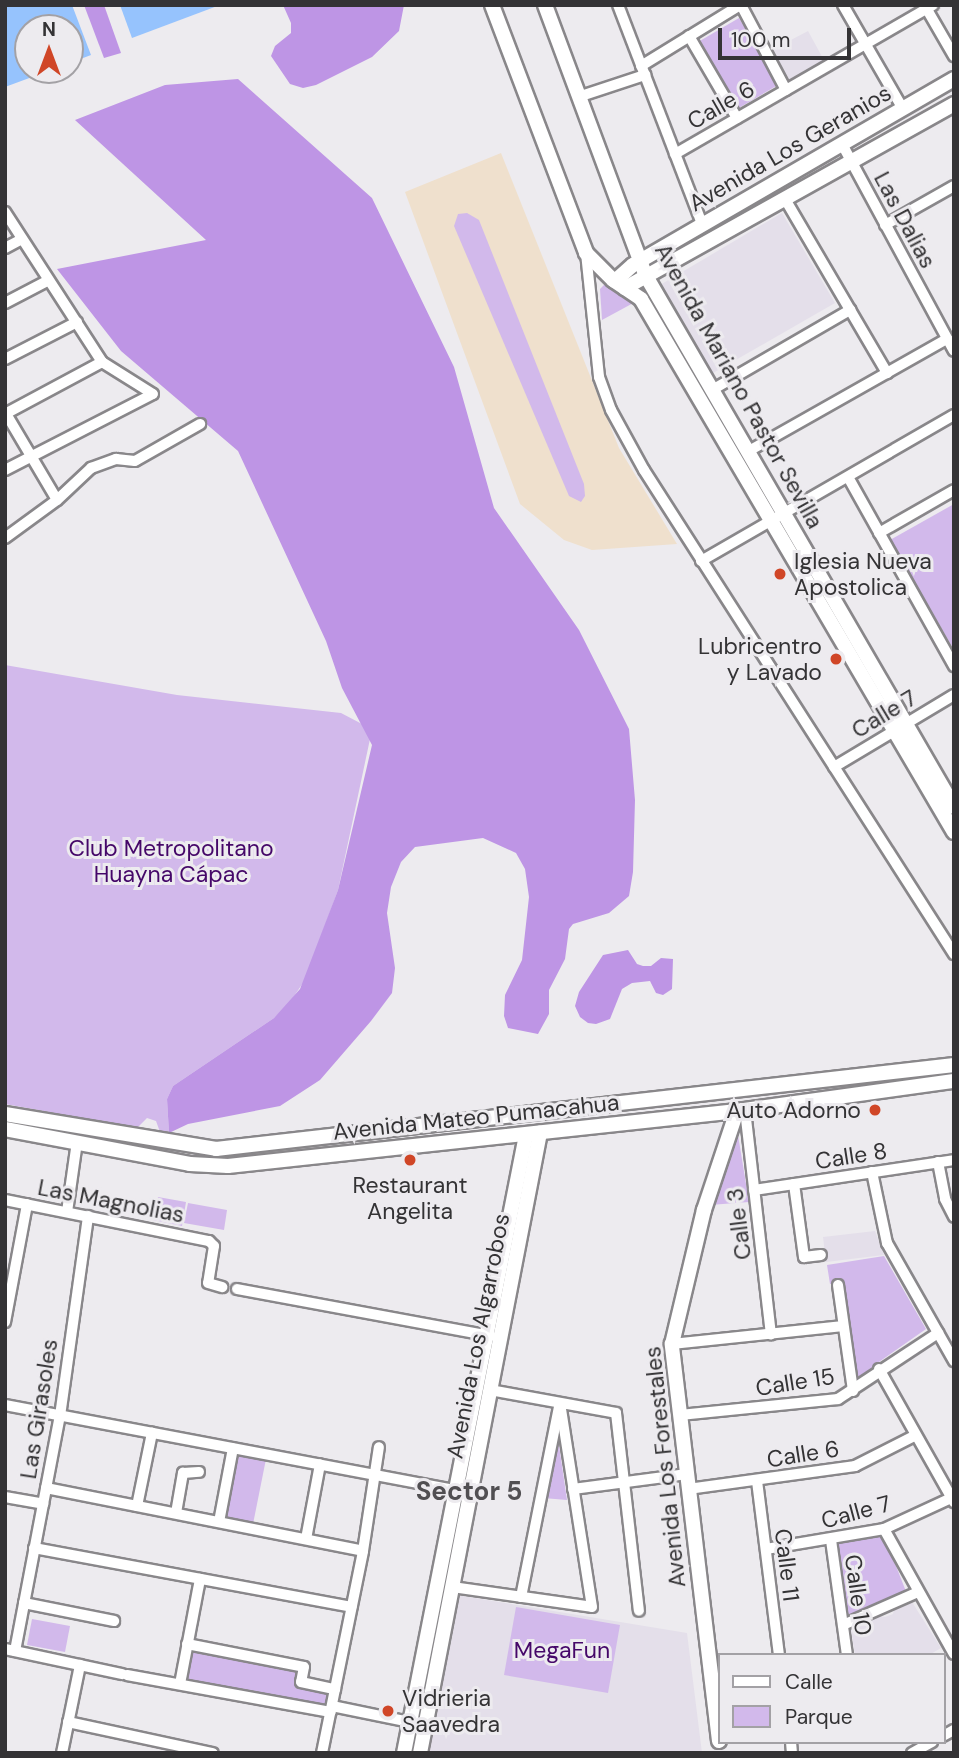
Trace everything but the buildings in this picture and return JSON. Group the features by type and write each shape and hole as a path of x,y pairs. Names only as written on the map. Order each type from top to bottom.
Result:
{"main road":[{"name":"Avenida Mariano Pastor Sevilla","path":"492,5 586,253 620,285 641,299 778,517 899,727 954,832"},
{"name":"Avenida Mariano Pastor Sevilla","path":"545,5 646,276 747,452 778,517"},
{"name":"Avenida Los Geranios","path":"620,285 640,260 954,79"},
{"name":"Avenida Los Geranios","path":"620,285 669,264 954,104"},
{"path":"660,249 669,264"},
{"name":"Avenida Mariano Pastor Sevilla","path":"899,727 954,807"},
{"name":"Avenida Mateo Pumacahua","path":"5,1114 216,1149 954,1065"},
{"name":"Avenida Mateo Pumacahua","path":"5,1129 190,1164 228,1166 741,1111 954,1081"},
{"name":"Avenida Los Forestales","path":"718,1734 672,1343 704,1210 741,1111"},
{"name":"Avenida Los Algarrobos","path":"404,1753 463,1491 533,1134"},
{"name":"Avenida Los Algarrobos","path":"420,1753 452,1587 463,1491 490,1390 493,1337"}],"street":[{"path":"618,5 702,225"},
{"path":"578,97 643,70 689,36 741,5 786,90"},
{"path":"843,5 904,108"},
{"path":"928,6 954,56"},
{"name":"Calle 6","path":"674,154 928,6"},
{"path":"689,36 737,118"},
{"name":"Las Dalias","path":"842,144 954,351"},
{"path":"885,225 954,186"},
{"path":"785,199 887,373"},
{"path":"5,212 47,281 102,362 153,394 5,470"},
{"path":"5,248 22,239"},
{"path":"586,253 599,377 611,410 644,470 701,561 954,954"},
{"path":"5,303 47,281"},
{"path":"712,390 850,310"},
{"path":"5,359 77,322"},
{"path":"747,452 947,339"},
{"path":"57,500 5,413 102,362"},
{"path":"701,561 954,415"},
{"path":"5,538 57,500 91,468 116,459 135,461 200,424"},
{"path":"848,477 954,666"},
{"path":"879,533 954,490"},
{"name":"Calle 7","path":"834,767 954,695"},
{"name":"Calle 3","path":"741,1111 754,1190 771,1334"},
{"path":"67,1212 77,1142"},
{"name":"Calle 8","path":"754,1190 954,1160"},
{"path":"938,1162 944,1199 954,1217"},
{"path":"872,1172 887,1243 954,1361"},
{"path":"794,1184 804,1257 821,1255"},
{"name":"Las Magnolias","path":"5,1200 209,1241 214,1246 208,1283 222,1287"},
{"path":"5,1322 27,1204"},
{"name":"Las Girasoles","path":"10,1650 24,1604 60,1416 88,1216"},
{"path":"838,1286 853,1391"},
{"path":"237,1289 493,1337"},
{"path":"672,1343 844,1326"},
{"name":"Calle 15","path":"680,1415 838,1399 875,1377 879,1369 938,1333"},
{"path":"879,1369 953,1500"},
{"path":"490,1390 616,1413 639,1611"},
{"path":"452,1587 592,1607 560,1403"},
{"path":"522,1597 560,1403"},
{"path":"5,1405 463,1491"},
{"path":"137,1506 152,1433"},
{"name":"Calle 6","path":"573,1489 625,1482 757,1481 855,1466 916,1436"},
{"path":"322,1753 363,1551 379,1447"},
{"path":"219,1522 233,1448"},
{"path":"306,1539 320,1464"},
{"path":"176,1513 183,1473 199,1472"},
{"name":"Calle 11","path":"757,1481 779,1653"},
{"path":"46,1488 363,1551"},
{"path":"5,1497 43,1504"},
{"name":"Calle 7","path":"765,1549 884,1529 953,1500"},
{"path":"884,1529 954,1654"},
{"name":"Calle 10","path":"831,1540 847,1653"},
{"path":"34,1548 352,1607"},
{"path":"180,1684 200,1579"},
{"path":"843,1625 918,1592"},
{"path":"24,1604 114,1621"},
{"path":"187,1644 304,1667 301,1682 335,1689"},
{"path":"10,1650 180,1684 410,1722"},
{"path":"62,1753 80,1665"},
{"path":"68,1723 213,1753"},
{"path":"912,1753 928,1744"}],"shaded area":[{"path":"84,5 104,5 121,53 104,58"},
{"path":"283,5 404,5 399,31 372,57 316,85 303,88 290,84 271,56 275,46 291,33 291,23"},
{"path":"808,31 825,62 787,82 770,51"},
{"path":"238,79 372,198 454,367 494,508 579,630 629,729 635,800 633,872 629,896 609,913 573,924 569,929 565,959 549,990 549,1014 538,1034 508,1028 504,1016 505,995 522,960 529,897 525,869 516,853 483,838 415,847 401,862 391,887 387,913 395,968 392,993 371,1021 320,1080 280,1106 188,1124 169,1133 167,1099 173,1086 274,1018 300,989 338,890 372,745 342,688 326,641 238,451 121,351 57,269 206,240 75,120 165,85"},
{"path":"501,153 619,448 677,544 592,550 564,540 520,504 405,192"},
{"path":"782,213 835,303 713,373 660,285"},
{"path":"628,950 637,964 643,966 651,966 661,958 673,959 672,989 663,995 656,993 650,981 632,983 622,989 610,1019 596,1024 588,1023 580,1017 575,1006 579,992 603,955"},
{"path":"875,1231 884,1255 826,1262 823,1237"},
{"path":"457,1595 687,1633 702,1753 427,1753"},
{"path":"912,1602 941,1648 932,1653 855,1653 851,1629 880,1616 893,1614 894,1609"}],"green space":[{"path":"739,18 778,85 737,109 698,42"},
{"path":"467,213 479,220 584,484 585,496 581,502 569,496 454,226 458,214"},
{"path":"606,283 637,301 602,320 600,289"},
{"path":"954,504 954,650 890,540"},
{"name":"Club Metropolitano Huayna Cápac","path":"5,665 177,695 341,713 362,724 370,739 338,890 305,980 288,1005 274,1018 173,1086 167,1099 169,1133 160,1132 156,1121 147,1118 137,1128 5,1104"},
{"path":"738,1135 749,1202 710,1205 733,1137"},
{"path":"158,1197 186,1202 182,1226 153,1220"},
{"path":"188,1203 227,1210 224,1230 184,1223"},
{"path":"884,1256 926,1329 876,1364 872,1376 857,1383 842,1283 830,1284 827,1265"},
{"path":"557,1432 567,1500 543,1498"},
{"path":"234,1452 266,1459 253,1524 220,1517"},
{"path":"883,1533 907,1594 849,1617 836,1546 838,1542"},
{"name":"MegaFun","path":"516,1607 620,1625 608,1693 504,1675"},
{"path":"32,1619 70,1626 65,1652 27,1645"},
{"path":"192,1647 299,1668 296,1683 332,1691 328,1709 185,1680"}],"water":[{"path":"5,5 72,5 75,14 14,14 14,84 5,87"},
{"path":"120,5 220,5 132,38"},
{"path":"84,37 91,55 84,58"}],"place":[{"name":"Iglesia Nueva Apostolica","path":"780,574"},
{"name":"Lubricentro y Lavado","path":"836,659"},
{"name":"Auto Adorno","path":"875,1110"},
{"name":"Restaurant Angelita","path":"410,1160"},
{"name":"Vidrieria Saavedra","path":"388,1711"}],"district":[{"name":"Sector 5","path":"469,1492"}]}
